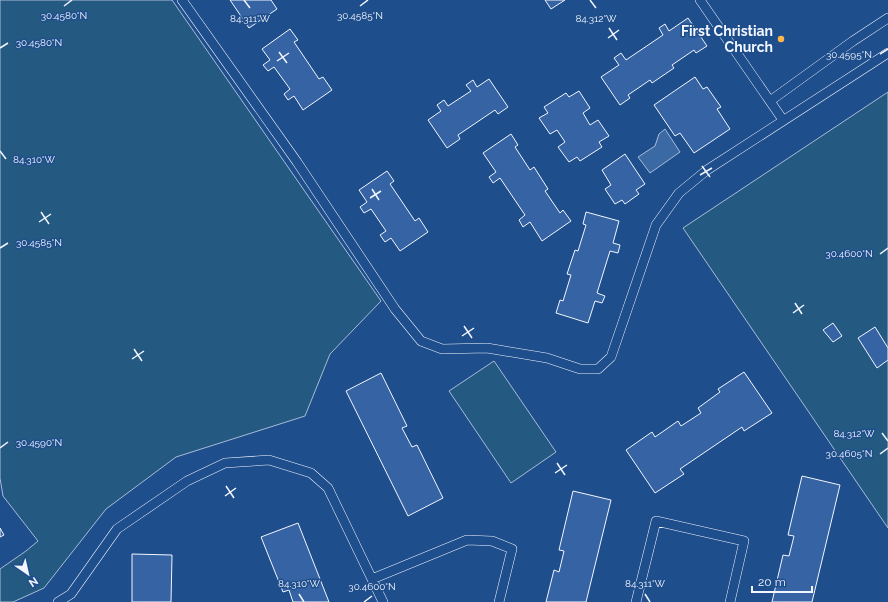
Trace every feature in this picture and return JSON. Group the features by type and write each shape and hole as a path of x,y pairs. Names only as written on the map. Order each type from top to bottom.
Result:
{"lane":[{"path":"182,0 297,162 395,310 421,341 442,350 487,348 547,358 580,369 598,369 610,357 656,225 679,193 706,170 888,53"},
{"path":"700,0 783,120"},
{"path":"770,101 853,41 888,18"},
{"path":"58,602 71,594 117,529 187,481 225,463 269,460 311,473 328,488 383,602"},
{"path":"636,602 656,521 744,541 730,602"},
{"path":"372,580 467,540 492,541 512,549 499,602"}],"shaded area":[{"path":"0,0 172,0 381,301 330,354 305,416 176,457 106,509 44,588 13,602 0,602 0,569 38,541 3,496 0,478"},
{"path":"888,92 888,528 683,228"},
{"path":"665,129 680,152 650,173 638,157 655,146 659,134"},
{"path":"494,361 556,452 511,483 449,391"}],"building":[{"path":"230,0 271,0 277,9 249,28"},
{"path":"545,0 565,0 551,9"},
{"path":"688,18 707,46 696,53 694,50 672,65 674,68 652,83 650,80 628,95 630,98 620,105 601,77 619,65 614,58 621,53 626,60 663,35 659,28 665,24 669,31"},
{"path":"290,29 298,40 294,42 319,79 323,77 332,90 303,110 294,96 288,100 284,94 290,89 274,67 268,71 263,65 270,60 262,49"},
{"path":"695,77 703,89 707,87 721,107 717,109 730,129 694,153 680,133 675,136 654,105"},
{"path":"489,79 508,107 498,114 495,110 458,135 460,139 447,148 428,120 441,111 437,105 444,100 448,106 471,91 466,85 473,80 477,87"},
{"path":"579,91 590,108 583,113 590,125 598,120 609,136 599,142 602,147 580,161 577,157 569,162 558,147 565,142 557,130 550,134 539,118 548,113 544,107 566,93 569,97"},
{"path":"511,134 518,145 515,147 530,170 534,167 548,189 545,191 560,213 563,210 571,221 542,241 530,222 523,227 519,220 525,215 500,178 493,183 489,177 496,172 483,153"},
{"path":"625,154 645,184 636,190 639,194 625,204 622,200 615,204 605,189 611,185 602,170"},
{"path":"387,171 394,181 390,184 415,221 419,218 428,232 400,251 391,238 385,242 380,235 386,231 371,209 364,213 360,207 367,202 359,190"},
{"path":"586,212 619,221 613,243 620,245 618,253 610,251 597,293 605,296 602,303 595,301 588,323 556,313 560,300 563,301 571,275 567,274 575,250 578,251 586,225 583,224"},
{"path":"833,323 842,336 833,342 823,330"},
{"path":"875,327 888,348 888,360 877,368 858,338"},
{"path":"744,372 772,413 744,431 742,427 680,469 684,474 655,493 626,450 652,432 655,437 678,421 681,426 701,413 698,408 720,392 718,389"},
{"path":"381,373 407,426 402,428 412,447 417,445 443,498 408,516 346,391"},
{"path":"802,476 840,485 812,602 772,602 783,555 789,556 794,536 788,535"},
{"path":"573,491 611,500 586,602 546,602 554,570 559,572 564,551 559,550"},
{"path":"298,523 329,602 293,602 289,590 283,592 261,537"},
{"path":"0,528 4,535 0,537"},
{"path":"132,554 172,555 171,602 132,602"}],"place":[{"name":"First Christian Church","path":"781,39"}]}
